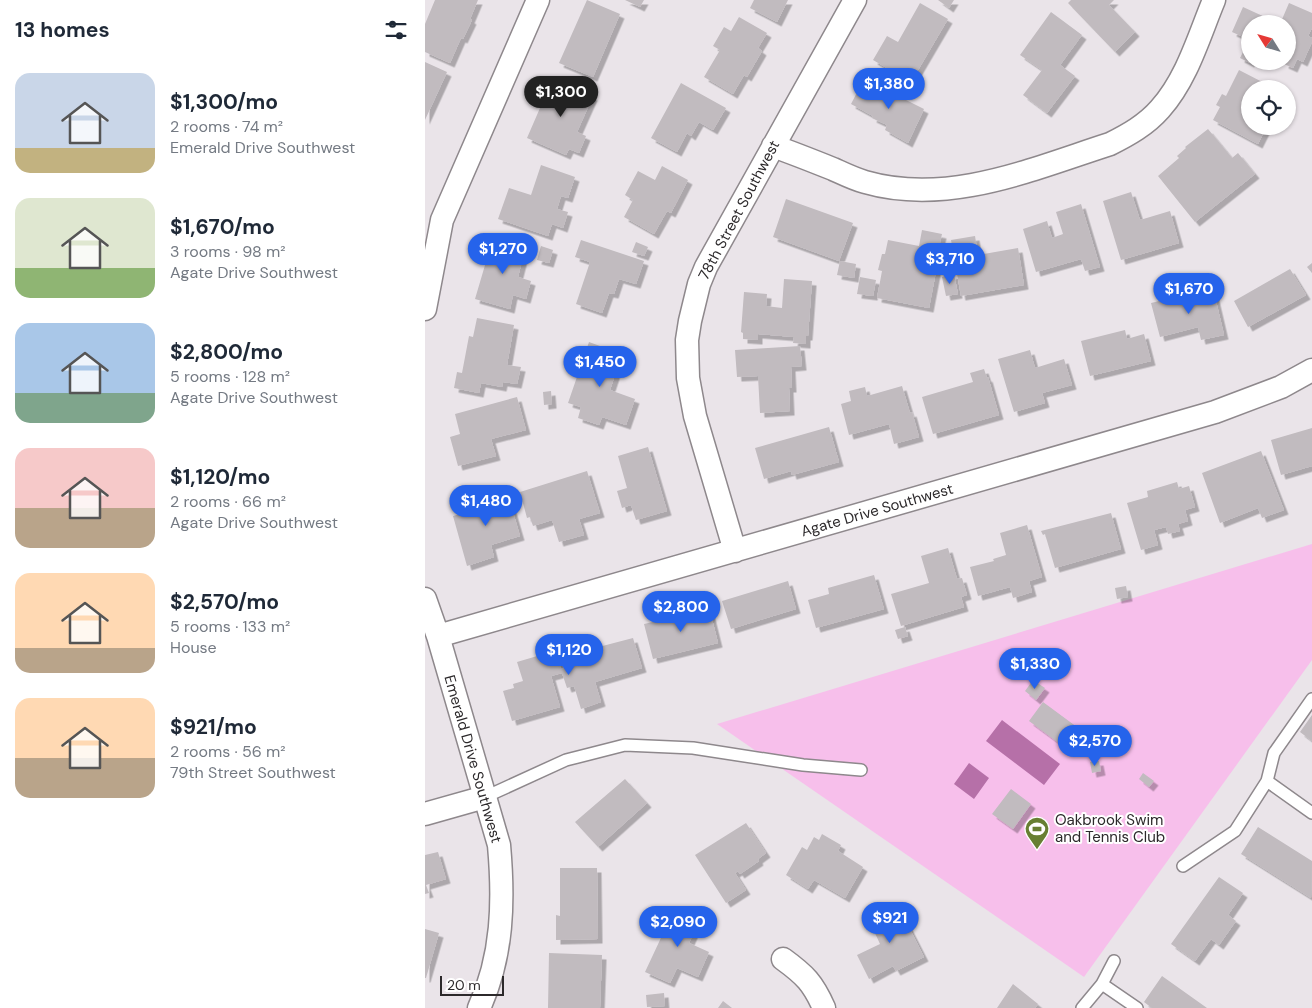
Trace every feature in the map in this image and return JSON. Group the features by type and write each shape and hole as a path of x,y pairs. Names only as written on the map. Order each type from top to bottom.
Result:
{"street":[{"path":"425,309 442,220 538,0"},
{"name":"78th Street Southwest","path":"735,551 690,397 687,340 690,321 706,267 855,0"},
{"path":"773,146 865,182 930,190 973,186 995,181 1110,144 1144,124 1160,109 1174,91 1214,0"},
{"name":"Agate Drive Southwest","path":"438,636 1215,412 1249,401 1281,387 1312,370"},
{"name":"Emerald Drive Southwest","path":"425,599 438,636 499,845 502,910 496,954 491,975 479,1008"},
{"path":"425,814 485,798"},
{"path":"783,959 802,973 816,990 824,1008"}],"lane":[{"path":"1183,866 1235,831 1267,782 1274,753 1312,699"},
{"path":"485,798 566,760 625,745 693,748 803,765 861,770"},
{"path":"1267,782 1312,813"},
{"path":"1081,1008 1102,984 1114,961"},
{"path":"1102,984 1137,1008"}],"shaded area":[{"name":"Oakbrook Swim and Tennis Club","path":"1312,544 1312,660 1084,977 717,724"},
{"path":"1002,720 1060,764 1044,785 986,741"},
{"path":"969,763 989,778 974,799 954,784"}],"building":[{"path":"435,0 478,0 470,19 472,20 463,39 461,38 450,63 425,52 425,24"},
{"path":"587,0 620,14 593,77 559,63"},
{"path":"625,0 644,0 640,7"},
{"path":"754,0 788,0 777,22 750,8"},
{"path":"938,0 954,0 949,8"},
{"path":"1071,0 1114,0 1109,5 1135,32 1115,52 1068,3"},
{"path":"920,3 948,19 911,82 873,60 887,36 898,42"},
{"path":"1289,3 1312,13 1312,28 1308,36 1312,38 1312,42 1303,62 1297,59 1296,61 1296,15 1284,15"},
{"path":"1243,7 1260,15 1241,15 1241,36 1232,32"},
{"path":"1051,12 1082,35 1060,65 1075,76 1047,113 1023,95 1042,70 1020,55"},
{"path":"739,17 767,33 758,48 762,51 747,77 744,75 733,94 704,77 720,50 713,46 724,27 731,31"},
{"path":"425,62 447,72 425,120"},
{"path":"1239,70 1258,80 1241,80 1241,135 1213,120 1220,107 1216,105 1222,94 1226,96"},
{"path":"553,78 593,96 577,132 586,136 579,153 569,149 566,155 527,138"},
{"path":"864,79 924,109 908,143 885,130 887,125 872,118 873,116 851,104"},
{"path":"681,83 726,108 713,130 699,122 691,136 687,133 677,152 651,138"},
{"path":"1208,129 1232,158 1238,153 1255,174 1195,222 1158,176 1179,158 1177,156 1185,147"},
{"path":"1241,135 1262,135 1258,144"},
{"path":"541,165 575,177 568,198 561,196 557,209 568,212 563,228 552,224 548,236 498,219 509,188 531,195"},
{"path":"662,166 688,180 671,213 667,211 654,234 624,217 633,200 625,195 638,171 655,180"},
{"path":"1131,192 1140,220 1170,211 1179,243 1121,260 1103,201"},
{"path":"786,199 853,223 839,261 773,237"},
{"path":"1081,204 1100,267 1085,271 1081,259 1036,272 1023,229 1047,221 1052,238 1063,234 1056,212"},
{"path":"922,230 942,234 929,308 877,298 882,271 878,270 882,254 885,254 888,240 919,246"},
{"path":"975,236 978,255 1018,248 1024,285 961,296 951,240"},
{"path":"493,238 526,246 518,277 531,281 526,299 513,295 510,309 475,299"},
{"path":"581,240 644,261 636,284 619,279 614,294 609,293 602,313 576,304 590,262 575,257"},
{"path":"636,242 648,247 644,256 632,252"},
{"path":"541,246 553,250 549,263 537,260"},
{"path":"840,261 856,264 854,278 837,275"},
{"path":"1312,263 1312,273 1307,267"},
{"path":"1290,269 1306,295 1248,327 1234,301"},
{"path":"954,274 958,294 946,296 942,277"},
{"path":"860,277 876,280 873,296 857,294"},
{"path":"784,279 812,281 806,344 793,343 794,337 758,334 758,340 743,339 743,333 741,332 744,292 767,294 766,306 782,308"},
{"path":"1213,288 1224,335 1201,340 1198,327 1160,337 1151,303"},
{"path":"477,318 514,325 507,365 521,367 517,384 503,382 502,387 481,383 479,393 454,388 457,372 462,373 469,336 473,337"},
{"path":"1125,330 1127,339 1144,334 1151,361 1090,376 1081,341"},
{"path":"589,342 622,354 610,390 635,399 626,425 602,417 599,425 578,418 581,407 568,403"},
{"path":"800,346 802,366 791,367 792,388 789,388 790,411 760,413 758,376 737,377 735,350"},
{"path":"1030,350 1035,368 1064,359 1072,385 1042,393 1045,403 1014,412 998,359"},
{"path":"984,369 999,415 933,434 922,397 973,382 970,373"},
{"path":"902,386 919,437 894,444 889,424 849,435 841,404 851,401 849,391 865,387 867,396"},
{"path":"551,391 552,404 544,405 543,392"},
{"path":"517,397 526,430 491,439 496,456 458,466 450,437 460,434 455,414"},
{"path":"829,427 839,462 792,475 791,471 764,479 755,448"},
{"path":"1312,428 1312,466 1281,475 1271,440"},
{"path":"648,447 667,511 636,520 631,505 622,508 617,491 627,488 618,456"},
{"path":"1261,451 1284,510 1262,518 1258,508 1220,523 1202,473"},
{"path":"587,471 600,513 579,519 584,535 559,542 552,520 533,526 530,517 527,518 520,492"},
{"path":"1177,482 1179,489 1189,486 1195,507 1185,510 1188,521 1178,524 1180,531 1168,534 1166,527 1154,530 1158,545 1141,550 1127,503 1148,497 1147,491"},
{"path":"506,488 520,536 491,545 494,557 467,566 453,516 482,508 479,497"},
{"path":"1111,513 1121,549 1055,568 1045,534 1043,535 1041,531"},
{"path":"1027,525 1042,577 1029,581 1032,592 1013,598 1010,587 978,596 970,567 994,561 993,559 1006,555 1000,533"},
{"path":"948,548 957,579 962,578 967,595 961,597 964,607 901,626 891,594 929,583 921,556"},
{"path":"874,575 884,609 816,628 808,600 829,594 828,588"},
{"path":"788,581 796,609 731,629 722,601"},
{"path":"1126,586 1128,597 1117,599 1115,588"},
{"path":"709,607 718,643 653,659 644,624 666,619 666,616"},
{"path":"905,627 908,636 898,639 895,630"},
{"path":"633,638 642,668 595,682 601,702 581,709 574,686 567,688 562,673 551,676 560,707 512,721 503,691 514,688 513,684 523,681 517,662 544,654 549,670 546,658 556,655 561,669 569,667 563,647 588,639 591,649"},
{"path":"1033,680 1045,688 1036,700 1025,691"},
{"path":"1043,702 1085,733 1071,752 1029,721"},
{"path":"1312,715 1312,741 1300,732"},
{"path":"1099,761 1101,771 1092,773 1090,762"},
{"path":"1143,773 1154,781 1149,787 1139,779"},
{"path":"625,779 647,803 598,847 575,822"},
{"path":"1011,789 1031,804 1013,829 992,814"},
{"path":"746,823 766,853 758,859 759,861 740,874 738,871 735,873 746,890 726,903 695,855"},
{"path":"1258,827 1312,861 1311,898 1241,854"},
{"path":"822,834 841,845 838,851 863,867 845,898 814,880 808,889 786,875 802,847 807,850 814,837 819,840"},
{"path":"438,852 446,879 426,885 429,893 425,894 425,855"},
{"path":"560,868 597,868 598,939 556,940 556,915 560,916"},
{"path":"1219,877 1243,893 1228,915 1236,921 1219,945 1211,939 1195,961 1171,944"},
{"path":"897,904 924,957 896,971 893,966 869,979 857,955 880,944 868,918"},
{"path":"687,908 704,915 689,943 709,952 698,977 677,968 670,983 645,972 674,910 684,914"},
{"path":"425,929 439,933 426,978 425,978"},
{"path":"549,953 602,955 600,1008 548,1008"},
{"path":"1162,976 1207,1008 1152,1008 1144,1002"},
{"path":"1013,984 1038,1004 1035,1008 997,1008"},
{"path":"664,993 665,1006 647,1007 646,995"},
{"path":"723,1001 732,1008 718,1008"}],"place":[{"name":"Oakbrook Swim and Tennis Club","path":"1037,850"}]}
